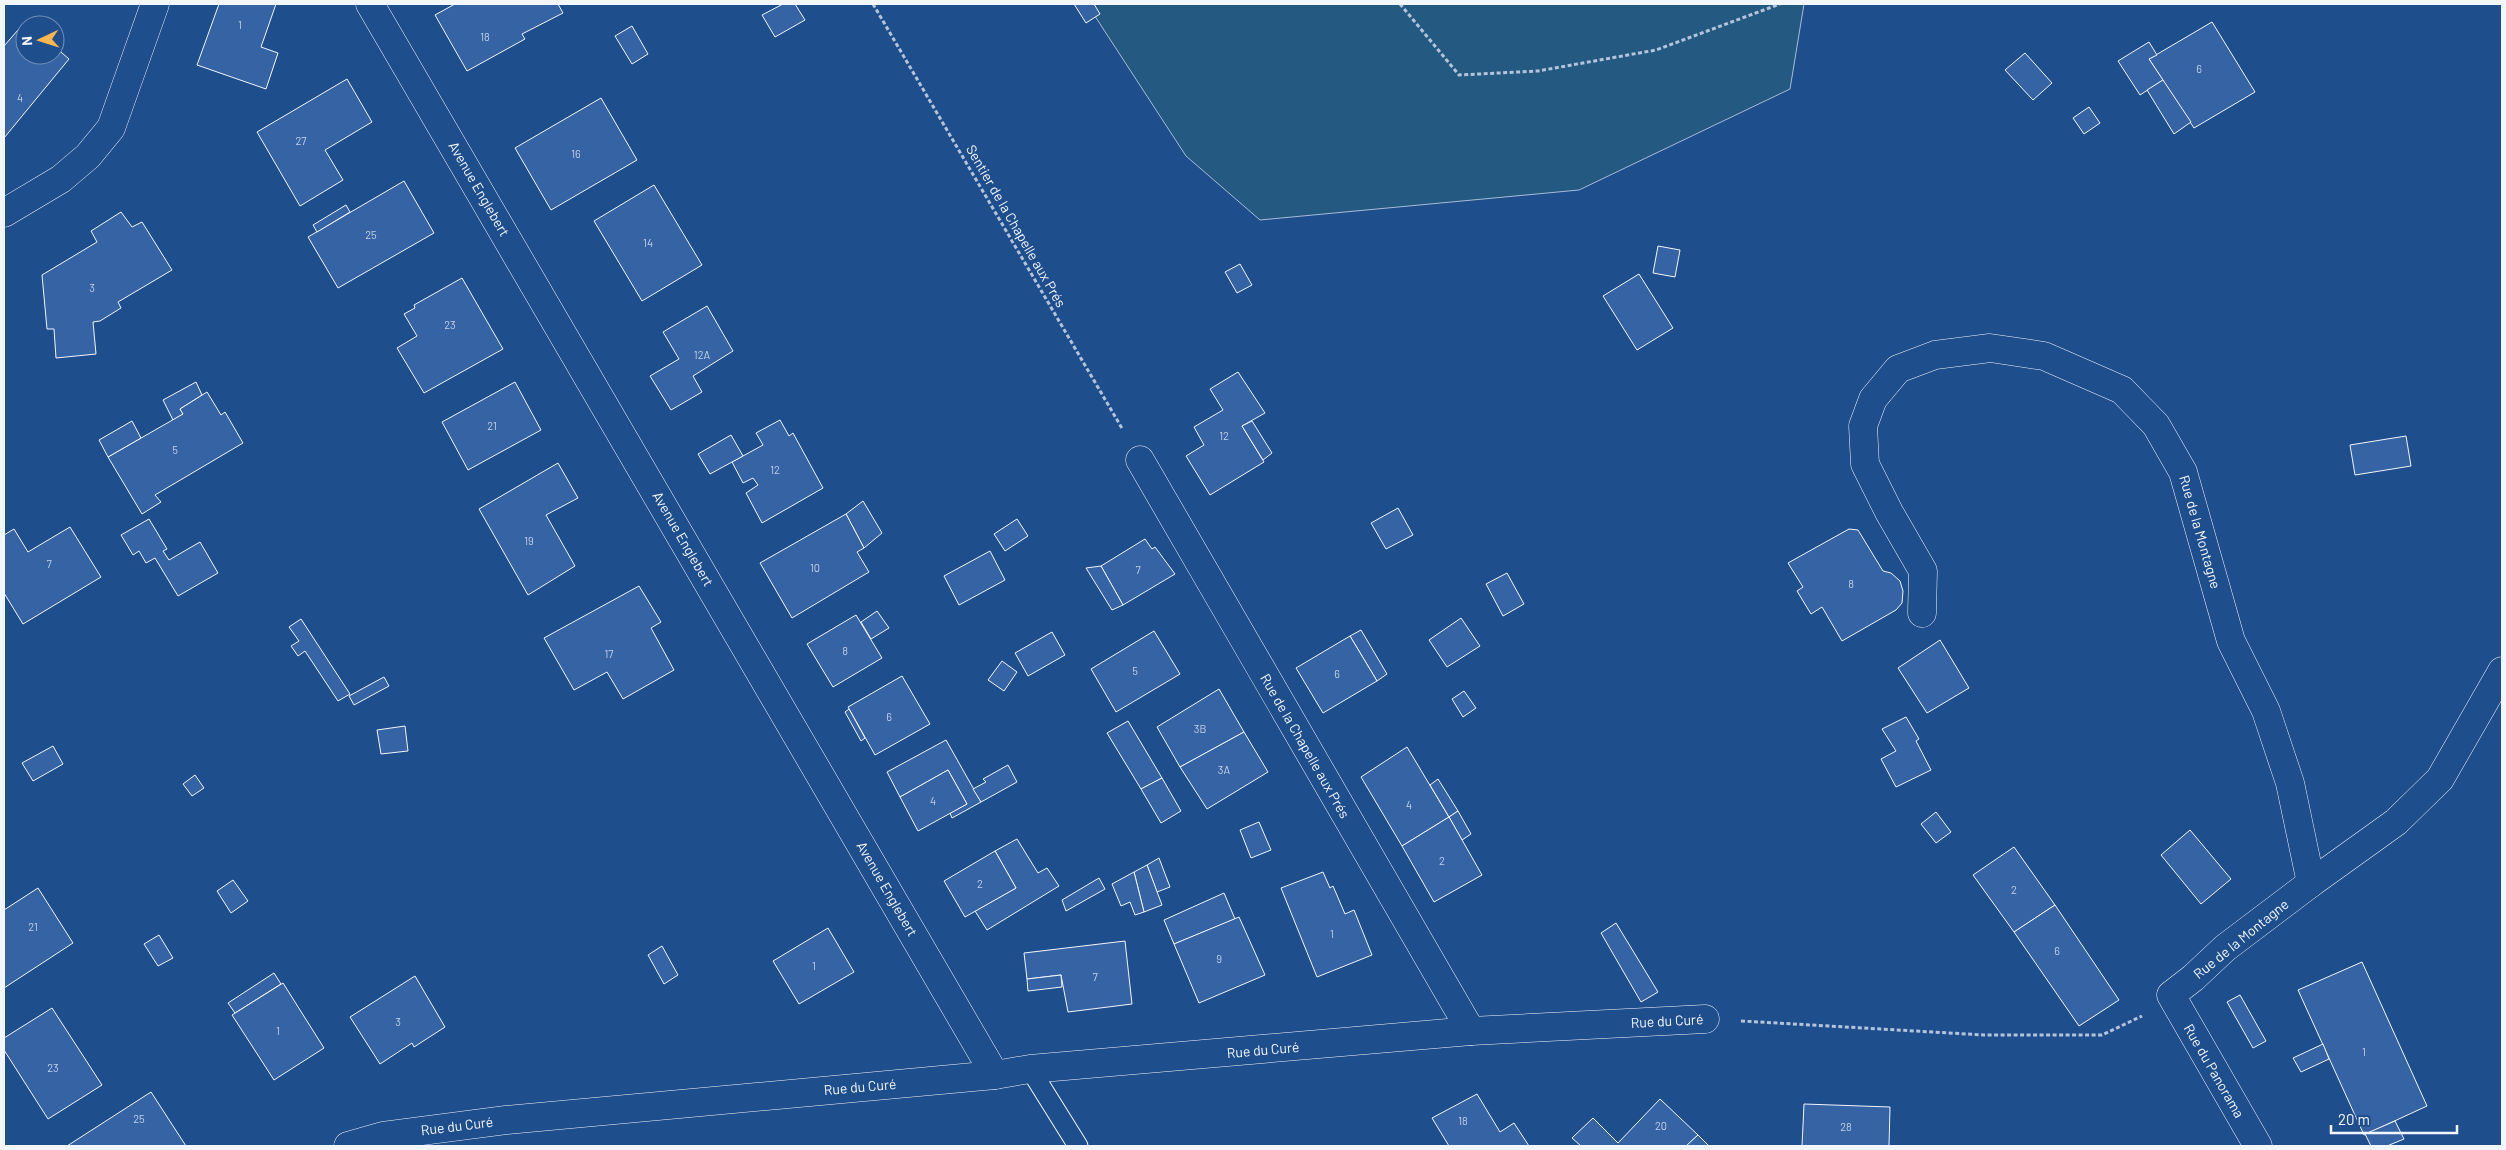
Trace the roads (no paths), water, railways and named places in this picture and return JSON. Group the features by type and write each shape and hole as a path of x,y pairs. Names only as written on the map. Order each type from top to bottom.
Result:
{"street":[{"path":"4,213 61,178 88,156 111,128 155,4"},
{"name":"Avenue Englebert","path":"370,4 995,1075"},
{"name":"Rue de la Montagne","path":"1922,613 1923,571 1889,512 1865,464 1863,426 1873,399 1898,369 1935,355 1990,348 2044,356 2122,390 2156,425 2183,472 2231,641 2266,711 2290,783 2311,883"},
{"name":"Rue de la Chapelle aux Prés","path":"1140,460 1471,1031"},
{"name":"Rue de la Montagne","path":"2171,994 2193,978 2225,948 2396,822 2440,779 2502,671"},
{"name":"Rue du Panorama","path":"2171,994 2258,1146"},
{"name":"Rue du Curé","path":"348,1146 383,1136 506,1120 995,1075 1030,1070 1471,1031 1705,1019"}],"lane":[{"path":"1030,1070 1078,1146"}]}
